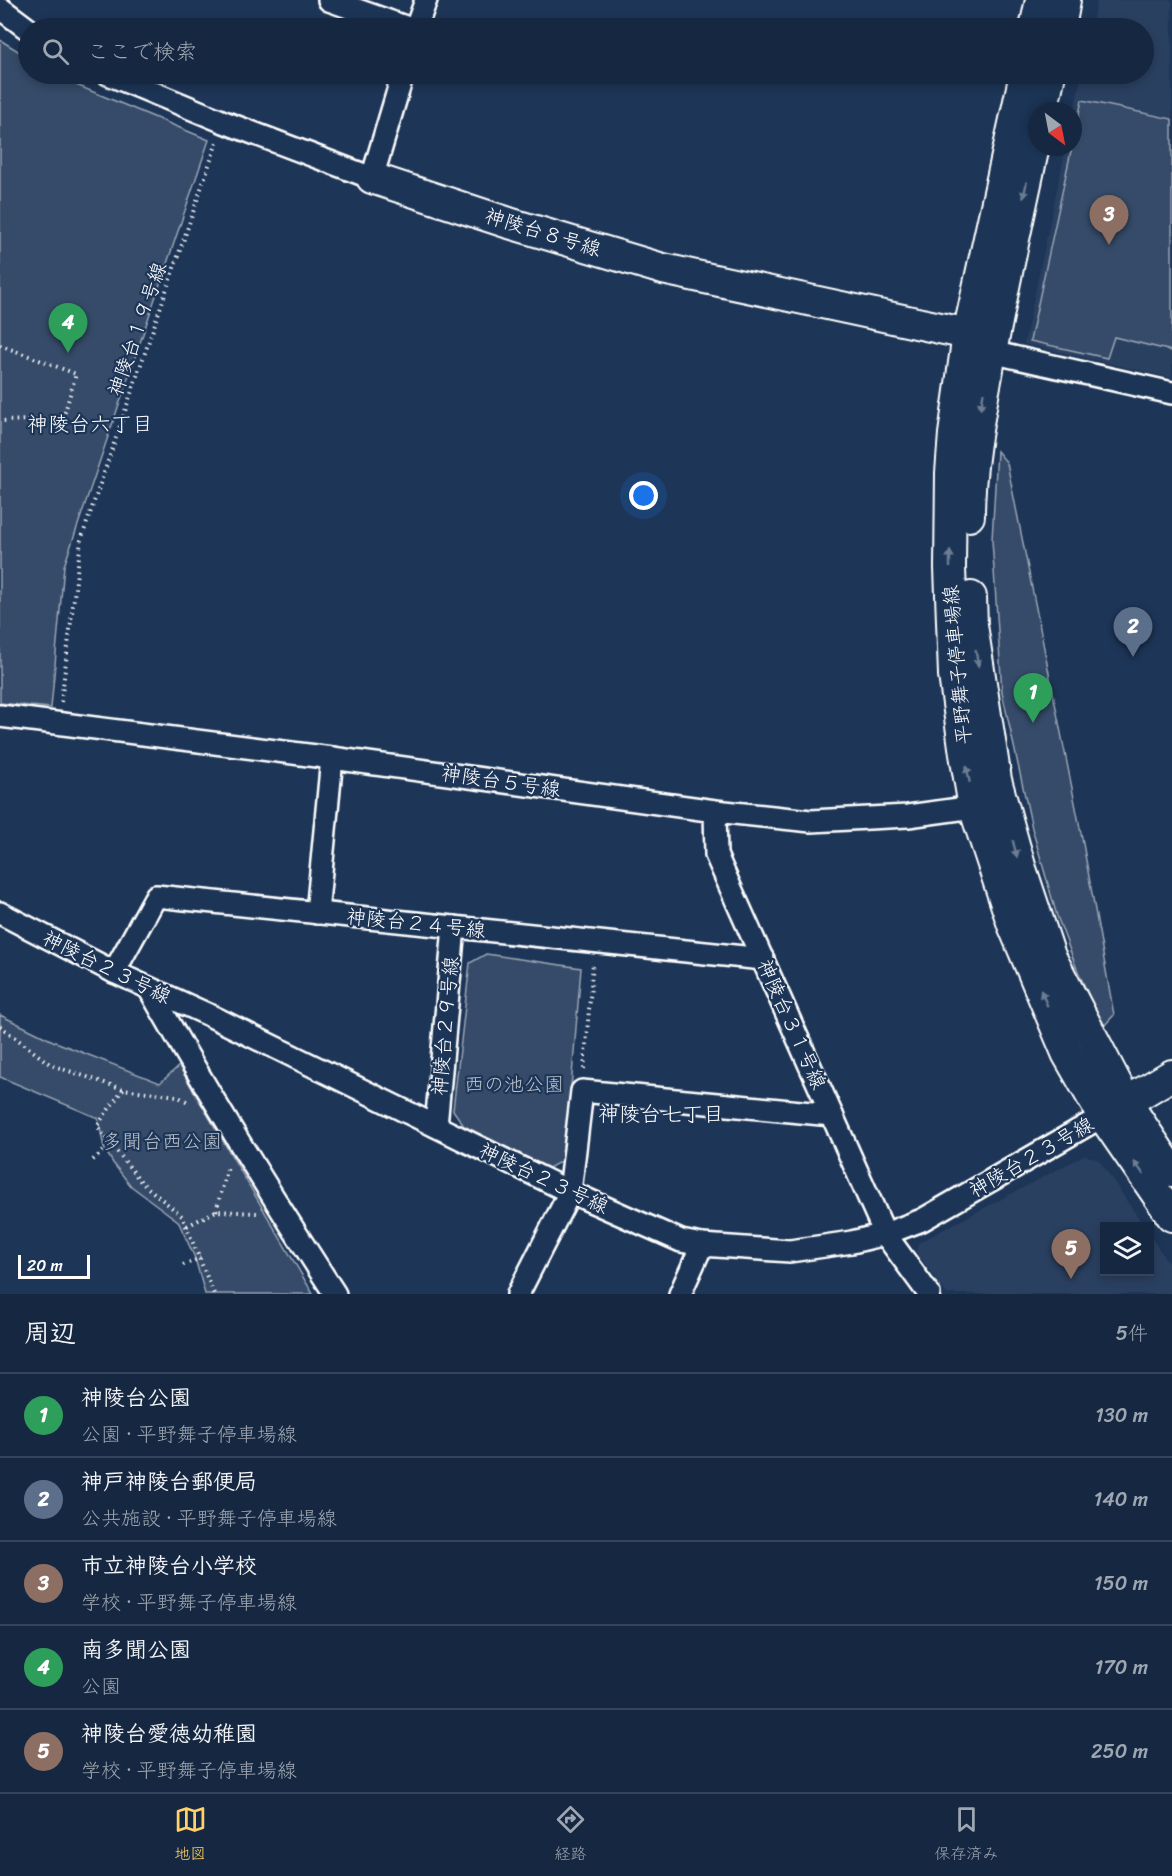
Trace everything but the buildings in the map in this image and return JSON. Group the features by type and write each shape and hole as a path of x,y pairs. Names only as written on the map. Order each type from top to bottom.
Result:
{"main road":[{"path":"1037,18 1041,0"},
{"path":"1061,18 1065,0"},
{"name":"平野舞子停車場線","path":"984,341 1023,84"},
{"path":"1044,102 1048,84"},
{"name":"平野舞子停車場線","path":"1031,156 951,473 950,568 954,675 964,754 988,802 1018,936 1067,1053 1114,1109 1172,1171"},
{"name":"神陵台８号線","path":"372,178 509,223 663,269 984,341"},
{"path":"1114,1109 1172,1075"},
{"name":"平野舞子停車場線","path":"1114,1109 1172,1216"}],"street":[{"path":"329,0 380,18"},
{"path":"420,18 426,0"},
{"path":"0,8 18,22"},
{"name":"神陵台８号線","path":"132,84 224,122 372,178"},
{"path":"372,178 400,84"},
{"path":"984,341 1172,393"},
{"name":"神陵台５号線","path":"0,716 332,758 715,811 811,821 908,816 988,802"},
{"path":"317,913 332,758"},
{"name":"神陵台３１号線","path":"715,811 716,855 885,1234 929,1294"},
{"name":"神陵台２４号線","path":"114,972 156,896 763,959"},
{"name":"神陵台２３号線","path":"0,913 150,990 209,1016 570,1192 681,1241 702,1245 790,1251 852,1242 885,1234 922,1220 1114,1109"},
{"name":"神陵台２９号線","path":"436,1126 454,927"},
{"path":"150,990 213,1101 279,1209 335,1294"},
{"path":"518,1294 570,1192 582,1091 832,1115"},
{"path":"680,1294 702,1245"}],"path":[{"name":"神陵台１９号線","path":"58,724 81,540 224,122"},
{"path":"0,345 76,374 63,419 0,421"},
{"path":"582,1091 595,941"},
{"path":"0,1026 51,1065 123,1089 177,1096 188,1102"},
{"path":"123,1089 97,1126 142,1183 182,1216 214,1294"},
{"path":"93,1161 112,1144"},
{"path":"216,1210 228,1167"},
{"path":"187,1226 216,1210 256,1213"},
{"path":"183,1265 201,1258"}],"shaded area":[{"path":"1097,0 1172,0 1172,378 1024,344 1064,156 1082,156 1082,102 1076,102 1080,84 1154,84 1154,18 1093,18"},
{"path":"1085,1155 1099,1160 1141,1222 1100,1222 1100,1276 1154,1276 1154,1241 1172,1269 1172,1294 947,1294 916,1252 918,1243"}],"green space":[{"path":"0,40 18,51 18,84 74,84 209,140 64,566 51,708 0,703"},
{"path":"1082,100 1172,119 1172,351 1114,337 1107,358 1030,341 1070,156 1082,156"},
{"path":"997,451 1007,463 1082,838 1114,1015 1103,1027 1077,969 1057,916 1032,828 1002,692 992,540"},
{"name":"西の池公園","path":"486,954 581,968 565,1159 549,1168 464,1126 453,1110 470,963"},
{"name":"多聞台西公園","path":"0,1015 53,1041 160,1083 179,1066 313,1294 205,1294 195,1258 178,1221 131,1186 113,1163 104,1148 98,1118 0,1077"}],"place":[{"name":"市立神陵台小学校","path":"1109,245"},
{"name":"南多聞公園","path":"68,353"},
{"name":"神戸神陵台郵便局","path":"1133,657"},
{"name":"神陵台公園","path":"1033,723"},
{"name":"神陵台愛徳幼稚園","path":"1071,1279"}],"district":[{"name":"神陵台六丁目","path":"90,424"},
{"name":"神陵台七丁目","path":"661,1114"}]}
